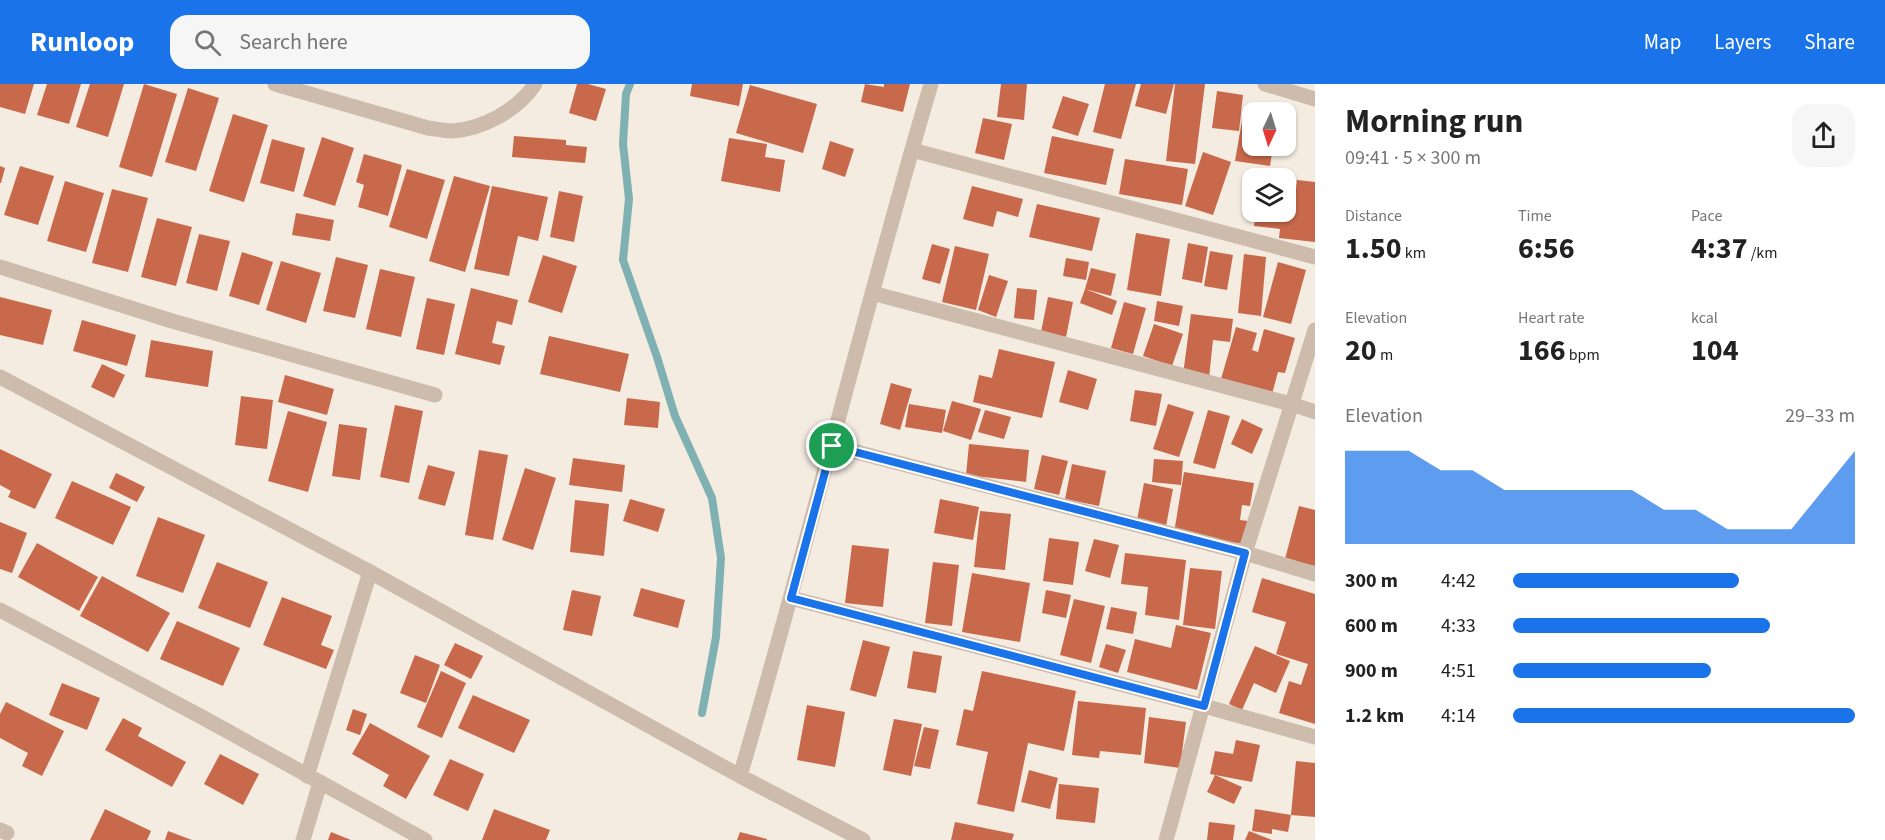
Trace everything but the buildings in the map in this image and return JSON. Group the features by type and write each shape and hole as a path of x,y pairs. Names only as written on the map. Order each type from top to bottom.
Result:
{"street":[{"path":"275,84 428,128 450,131 474,128 492,120 527,96 535,84"},
{"path":"740,776 791,598 872,293 931,84"},
{"path":"1265,84 1315,99"},
{"path":"912,150 1315,257"},
{"path":"0,267 172,321 435,395"},
{"path":"872,293 1315,412"},
{"path":"1166,840 1245,553 1315,330"},
{"path":"0,377 370,572 740,776 863,840"},
{"path":"832,446 1245,553 1315,574"},
{"path":"303,840 314,780 370,572"},
{"path":"791,598 1315,737"},
{"path":"0,610 200,716 425,840"}],"waterway":[{"path":"630,84 626,94 623,144 629,199 623,260 675,416 712,498 721,558 716,637 702,713"}],"route":[{"path":"832,446 1245,553 1204,706 791,598 832,446"}]}
